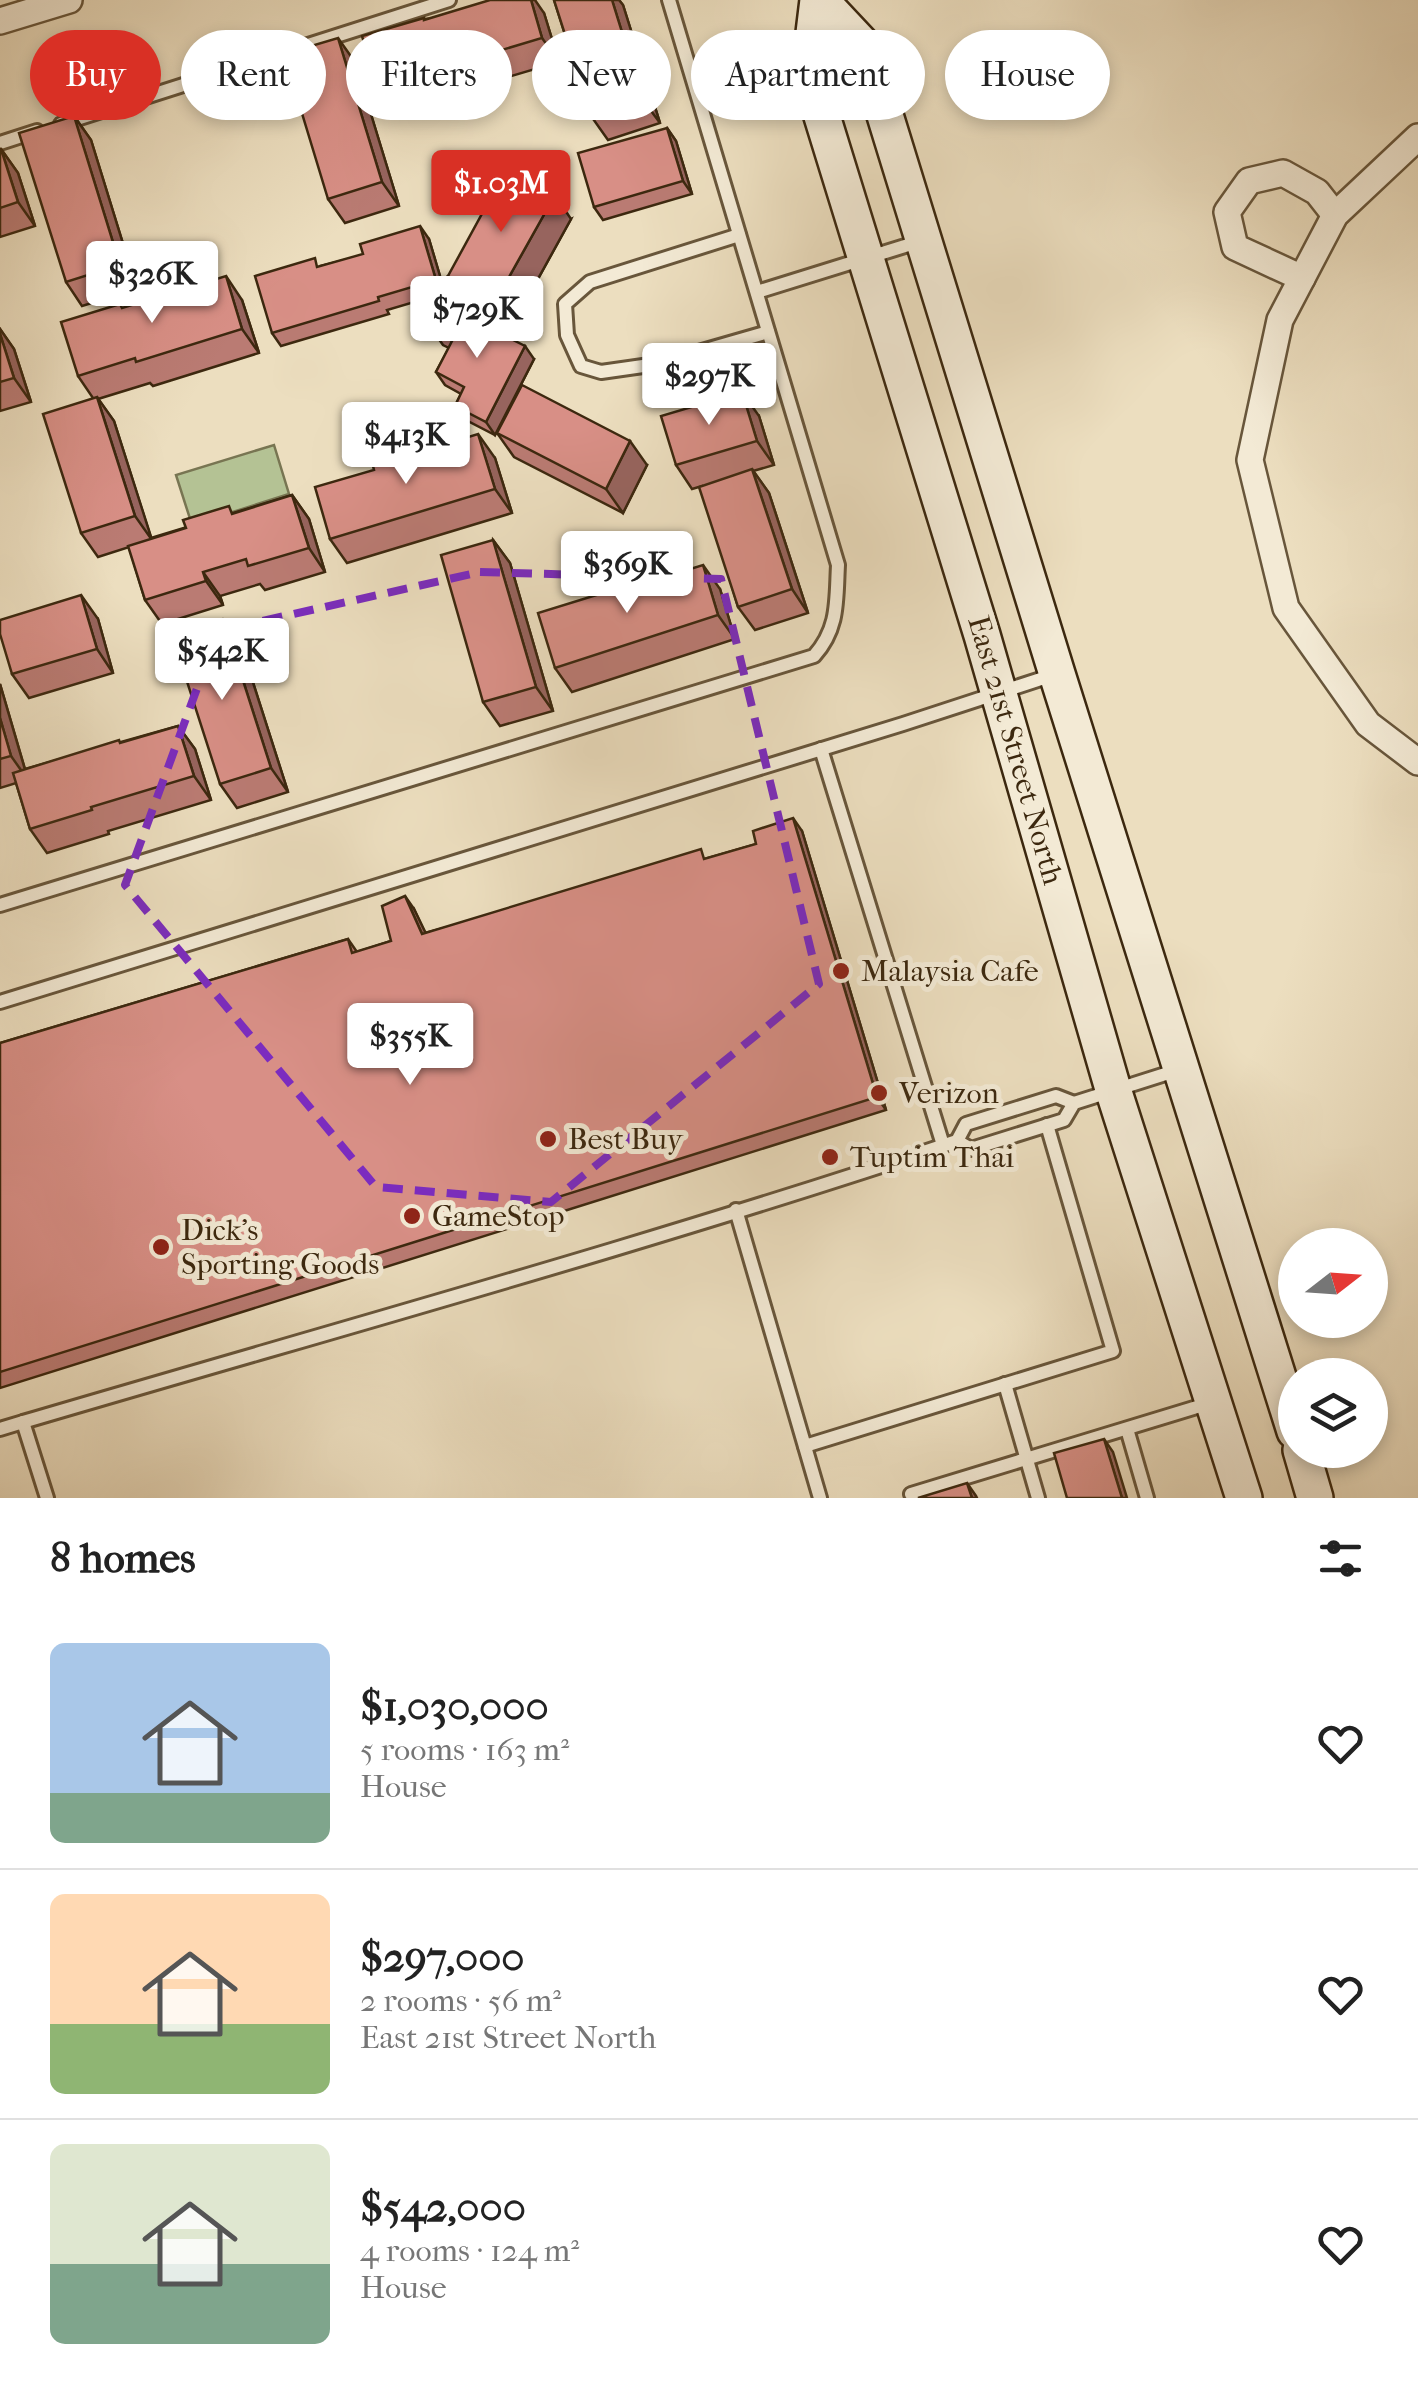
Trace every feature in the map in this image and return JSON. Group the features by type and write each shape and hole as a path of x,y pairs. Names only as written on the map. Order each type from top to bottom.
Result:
{"main road":[{"name":"East 21st Street North","path":"819,0 864,47 1278,1378"},
{"name":"East 21st Street North","path":"819,0 809,74 1033,804 1113,1089 1244,1498"},
{"path":"1306,1468 1315,1498"}],"street":[{"path":"0,22 69,0"},
{"path":"1418,138 1336,216 1280,320 1250,460 1286,608 1368,724 1418,762"},
{"path":"1302,278 1235,247 1227,212 1249,181 1282,173 1317,192 1336,216"}],"lane":[{"path":"0,143 449,0"},
{"path":"0,905 814,656 827,641 835,614 838,565 669,0"},
{"path":"739,235 590,282 565,304 567,335 580,366 601,372 656,364 768,332"},
{"path":"757,292 924,240"},
{"path":"0,1002 1057,674"},
{"path":"821,749 950,1143"},
{"path":"950,1143 971,1149 1064,1120 1074,1103 1181,1069"},
{"path":"0,1429 624,1246 950,1143 966,1124 1056,1096 1074,1103"},
{"path":"805,1446 1113,1351 1047,1125"},
{"path":"736,1210 820,1498"},
{"path":"1005,1384 1038,1498"},
{"path":"911,1494 1214,1402"},
{"path":"23,1422 47,1498"},
{"path":"1127,1429 1147,1498"}],"highlighted area":[{"path":"480,572 721,579 819,984 551,1202 376,1187 125,885 218,631"}],"green space":[{"path":"274,445 289,494 192,525 176,475"}],"building":[{"path":"490,0 531,0 540,30 532,30 532,41 512,47 512,30 383,30"},
{"path":"554,0 612,0 621,30 564,30"},
{"path":"338,38 346,64 346,120 363,120 382,182 328,199 304,120 326,120 326,42"},
{"path":"61,120 75,120 120,265 66,282 19,133"},
{"path":"667,128 683,181 594,207 578,153"},
{"path":"0,149 18,202 0,208"},
{"path":"507,168 555,195 495,302 448,276"},
{"path":"420,226 436,280 272,333 255,276 315,258 317,267 363,254 360,244"},
{"path":"226,276 242,329 78,376 61,322"},
{"path":"447,306 525,346 486,422 455,406 464,387 436,372 452,341 434,332"},
{"path":"0,334 14,378 0,382"},
{"path":"522,385 630,441 606,489 497,433"},
{"path":"742,392 757,441 676,465 661,416"},
{"path":"97,397 135,516 81,533 43,414"},
{"path":"478,434 495,489 330,539 315,487"},
{"path":"752,469 792,589 738,607 699,487"},
{"path":"292,495 309,548 248,566 246,559 203,572 206,581 145,600 128,546 186,528 183,520 229,506 232,514"},
{"path":"493,540 536,687 483,702 441,555"},
{"path":"703,565 718,615 555,668 538,613"},
{"path":"81,595 97,649 12,674 0,634 0,620"},
{"path":"224,621 271,768 220,784 173,638"},
{"path":"0,718 11,756 0,759"},
{"path":"178,726 194,776 30,829 13,773"},
{"path":"793,818 877,1097 0,1372 0,1043 348,939 352,953 391,941 382,906 405,896 422,934 701,849 704,859 756,844 753,831"},
{"path":"1104,1439 1122,1498 1067,1498 1054,1453"},
{"path":"967,1483 972,1498 918,1498"}],"place":[{"name":"Malaysia Cafe","path":"841,971"},
{"name":"Verizon","path":"879,1093"},
{"name":"Best Buy","path":"548,1139"},
{"name":"Tuptim Thai","path":"830,1157"},
{"name":"GameStop","path":"412,1216"},
{"name":"Dick's Sporting Goods","path":"161,1247"}]}
